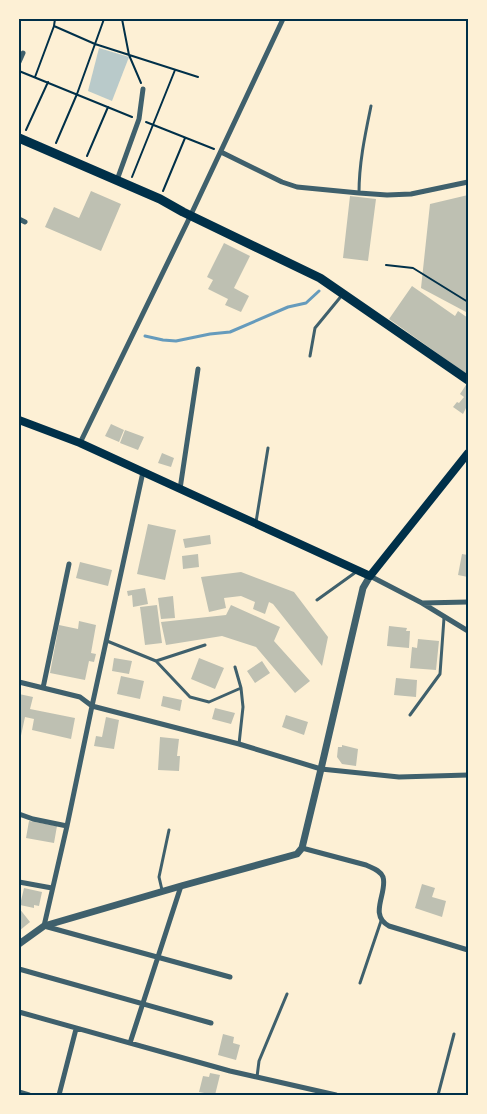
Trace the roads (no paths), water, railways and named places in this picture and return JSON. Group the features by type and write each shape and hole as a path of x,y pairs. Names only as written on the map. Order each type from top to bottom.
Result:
{"main road":[{"path":"20,139 160,199 320,278 468,380"},
{"path":"19,420 80,443 370,576 468,453"}],"street":[{"path":"80,443 221,152 283,19"},
{"path":"19,62 23,53"},
{"path":"117,180 139,120 143,89"},
{"path":"221,152 282,182 297,187 387,195 411,194 468,182"},
{"path":"180,489 198,369"},
{"path":"44,926 143,472"},
{"path":"43,688 69,564"},
{"path":"19,944 44,926 297,854 302,848 322,769 363,588 370,576 422,603 468,631"},
{"path":"422,603 468,602"},
{"path":"19,682 80,697 92,706 239,744 322,769 399,777 468,774"},
{"path":"19,814 33,820 67,826"},
{"path":"302,848 376,869 383,877 380,906 381,920 390,926 468,950"},
{"path":"19,882 52,888"},
{"path":"130,1043 182,886"},
{"path":"44,926 230,977"},
{"path":"19,969 211,1023"},
{"path":"19,1012 230,1071 320,1094 336,1095"},
{"path":"59,1095 76,1028"},
{"path":"19,1092 29,1095"}],"lane":[{"path":"359,194 362,150 371,106"},
{"path":"310,356 315,328 343,294"},
{"path":"255,523 268,448"},
{"path":"317,600 358,570"},
{"path":"410,715 440,674 444,618"},
{"path":"106,640 156,661 190,697 209,702 241,688"},
{"path":"156,661 205,645"},
{"path":"235,667 241,688 243,707 239,744"},
{"path":"162,891 160,878 169,830"},
{"path":"360,983 381,920"},
{"path":"257,1077 259,1061 287,994"},
{"path":"438,1095 454,1034"}],"waterway":[{"path":"145,336 176,341 230,332 288,307 306,303 319,291"}]}
